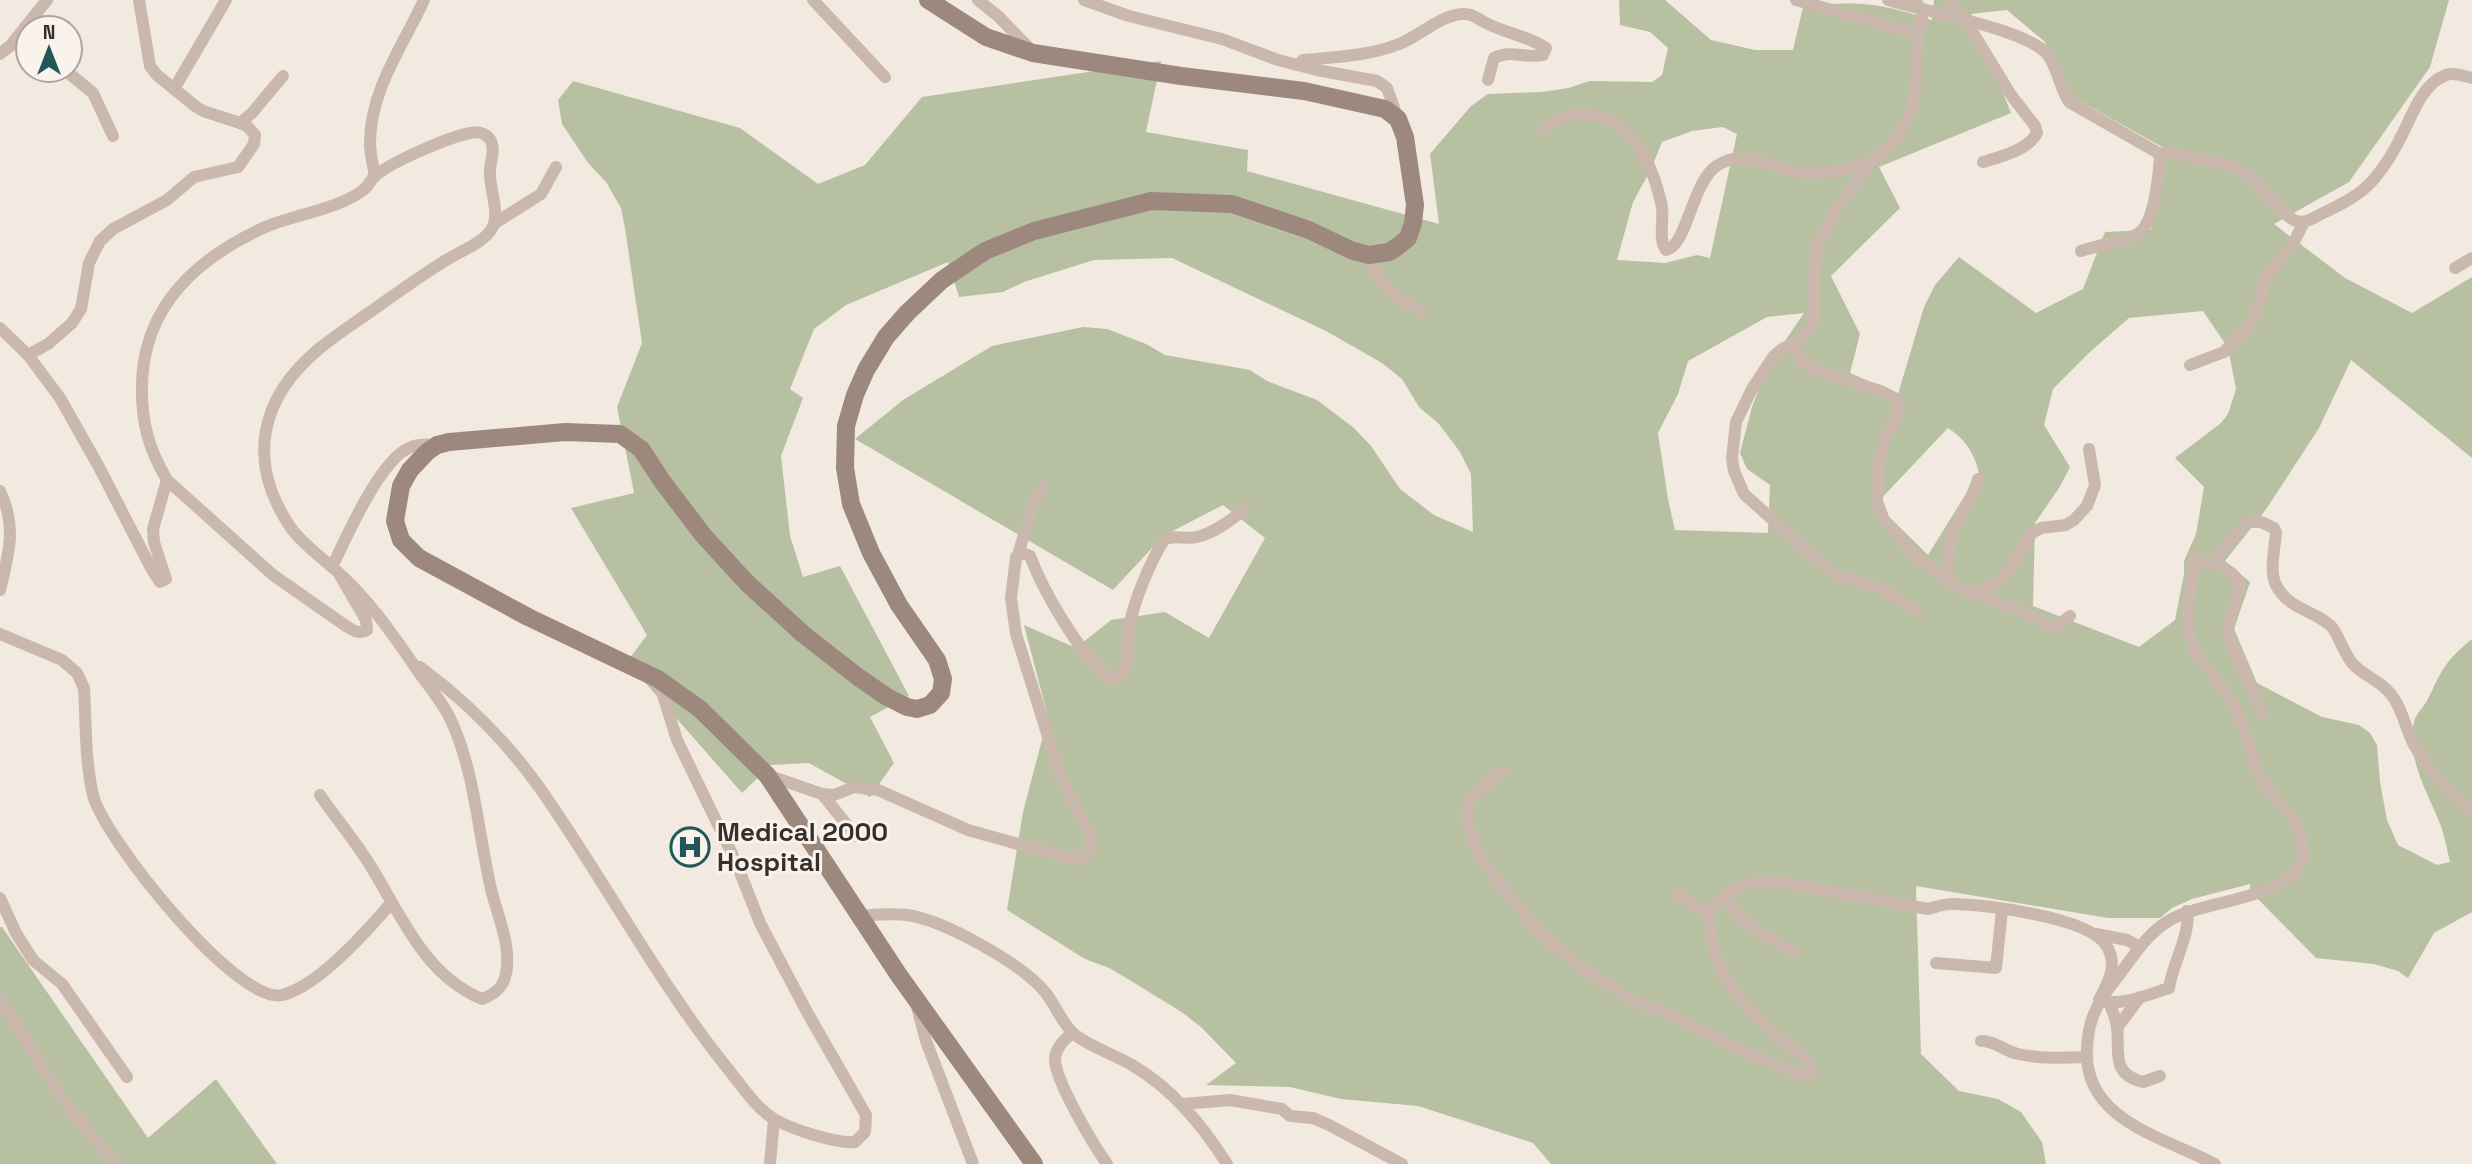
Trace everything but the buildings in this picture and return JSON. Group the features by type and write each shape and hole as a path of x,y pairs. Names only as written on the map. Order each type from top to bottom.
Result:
{"street":[{"path":"28,355 48,344 72,323 81,309 89,263 100,241 167,200 194,177 238,167 254,144 255,135 248,127 203,111 150,66 139,0"},
{"path":"174,89 226,0"},
{"path":"375,176 370,144 379,91 424,0"},
{"path":"813,0 885,77"},
{"path":"928,0 986,37 1033,52 1181,76 1304,91 1373,104 1398,119"},
{"path":"978,0 998,16 1033,52"},
{"path":"335,570 377,480 393,459 408,448 464,440 565,432 620,434 641,449 704,535 747,583 803,634 858,677 907,707 917,709 930,705 941,693 943,680 937,660 899,605 872,553 851,504 845,468 846,426 855,395 866,369 886,337 907,313 942,280 985,251 1093,214 1151,201 1232,204 1309,230 1368,256 1389,252 1397,247 1408,238 1413,223 1415,205 1410,160 1387,88 1377,81 1298,65 1222,39 1129,16 1084,0"},
{"path":"1796,0 1918,34"},
{"path":"1888,0 2025,39 2045,52 2051,60 2062,92 2069,102 2160,155"},
{"path":"1914,0 1923,11"},
{"path":"1952,0 2037,133 2034,140 2006,155 1983,162"},
{"path":"1917,611 1880,588 1832,573 1744,494 1734,471 1732,458 1736,422 1752,389 1773,357 1811,328 1814,320 1817,248 1845,195 1871,162 1896,139 1914,106 1918,34 1923,11"},
{"path":"1298,65 1303,60 1369,52 1400,44 1458,14 1471,14 1498,30 1546,48 1543,55 1534,58 1501,54 1494,58 1488,80"},
{"path":"2190,365 2224,352 2249,326 2255,316 2266,277 2292,246 2304,222 2358,194 2371,183 2405,129 2421,96 2446,75 2458,74 2472,78"},
{"path":"240,122 253,113 283,76"},
{"path":"82,84 93,93 113,136"},
{"path":"1544,129 1564,116 1600,116 1617,124 1649,162 1662,210 1662,244 1665,250 1673,247 1681,236 1698,190 1717,165 1729,160 1759,160 1790,172 1815,174 1871,162"},
{"path":"335,570 366,620 367,630 363,632 346,626 274,575 167,480 155,460 145,433 141,408 146,346 156,318 193,272 227,248 264,227 363,191 375,176 418,153 472,132 484,134 492,145 490,177 495,223"},
{"path":"2160,155 2168,152 2180,154 2228,164 2242,170 2284,214 2293,220 2304,222"},
{"path":"2081,251 2138,233 2148,221 2160,155"},
{"path":"320,795 372,868 415,942 450,981 482,999 493,995 501,987 507,972 506,948 464,757 449,716 363,598 292,530 273,497 264,470 263,446 270,412 279,394 296,371 319,349 442,262 483,238 495,223 541,194 556,167"},
{"path":"1368,256 1372,270 1384,286 1423,312"},
{"path":"2455,268 2472,258"},
{"path":"0,328 28,355 60,398 99,467 150,568 160,582 166,579 154,542 153,529 167,480"},
{"path":"1794,343 1802,362 1810,368 1883,391 1898,400 1899,412 1884,441 1879,458 1877,502 1884,520 1915,555 1945,579 2047,625 2056,627 2070,616"},
{"path":"438,445 415,464 401,486 395,521 401,540 419,558 470,587 658,679 700,709 767,775 859,916 1034,1164"},
{"path":"1975,594 1997,583 2008,572 2032,533 2041,528 2066,525 2087,506 2095,485 2089,449"},
{"path":"1945,579 1950,565 1951,538 1964,508 1972,498 1978,479"},
{"path":"767,775 822,794 834,795 854,788 878,790 968,830 1068,858 1080,859 1087,856 1092,844 1090,836 1060,775 1016,634 1011,598 1013,572 1033,505 1043,487"},
{"path":"0,491 8,508 12,539 0,590"},
{"path":"1018,555 1023,553 1030,556 1038,575 1089,658 1109,678 1117,678 1126,667 1133,613 1164,540 1171,537 1197,537 1229,521 1245,509"},
{"path":"2216,1164 2148,1134 2110,1109 2094,1084 2086,1056 2087,1033 2140,947 2152,933 2187,911 2284,884 2295,875 2301,865 2301,831 2289,811 2259,774 2242,724 2222,685 2198,655 2192,642 2189,610 2195,559 2206,564 2212,562 2246,522 2261,522 2274,528 2273,574 2278,588 2295,605 2330,625 2352,663 2389,692 2426,764 2472,814"},
{"path":"2212,562 2228,570 2240,584 2241,589 2227,627 2228,635 2263,715"},
{"path":"0,634 62,660 77,673 84,688 93,797 113,835 176,916 206,947 250,985 266,995 280,995 308,982 349,947 391,903"},
{"path":"411,661 474,711 537,784 705,1042 748,1094 774,1119 816,1135 846,1143 855,1142 861,1137 867,1124 861,1103 807,1012 760,923 736,862 677,740 658,679"},
{"path":"1503,771 1479,790 1469,803 1466,818 1477,851 1540,933 1586,971 1632,1000 1755,1056 1809,1077 1813,1074 1808,1061 1772,1032 1735,993 1723,973 1710,933 1710,914 1726,897 1747,884 1759,880 1776,881 1928,909 1951,904 2054,918 2095,934 2127,940 2140,947"},
{"path":"822,794 856,836"},
{"path":"1678,891 1681,897 1710,914"},
{"path":"1726,897 1732,910 1748,927 1795,952"},
{"path":"0,898 16,933 33,960 62,984 127,1077"},
{"path":"1936,963 1982,969 1996,968 2002,910"},
{"path":"2105,1002 2169,988 2178,951 2190,925 2187,911"},
{"path":"859,916 908,915 956,933 992,951 1035,981 1057,1008 1072,1033 1159,1082 1183,1104 1227,1164"},
{"path":"2095,934 2107,946 2112,960 2112,973 2105,1002 2117,1028 2119,1064 2124,1074 2143,1082 2160,1076"},
{"path":"913,993 926,1041 974,1164"},
{"path":"2117,1028 2140,996"},
{"path":"0,999 64,1101 115,1164"},
{"path":"1072,1033 1057,1051 1055,1060 1058,1073 1070,1100 1107,1164"},
{"path":"1981,1041 1998,1044 2015,1053 2030,1056 2086,1056"},
{"path":"1183,1104 1230,1100 1282,1109 1290,1116 1313,1118 1329,1125 1402,1164"},
{"path":"770,1164 774,1119"}],"green space":[{"path":"1619,0 1665,0 1711,40 1755,50 1793,50 1803,7 1822,5 1869,4 1932,20 1934,0 2449,0 2430,67 2349,182 2274,224 2345,278 2412,313 2472,277 2472,458 2351,360 2319,428 2267,508 2225,561 2250,582 2234,629 2257,683 2322,717 2359,725 2370,733 2377,745 2387,820 2398,845 2437,865 2450,862 2441,826 2416,762 2412,736 2414,722 2446,666 2472,639 2472,912 2434,933 2408,978 2398,971 2374,964 2316,958 2250,891 2250,884 2192,899 2172,908 2160,918 2108,918 1916,886 1921,1054 1959,1091 1998,1099 2021,1112 2042,1142 2046,1164 1551,1164 1533,1143 1418,1106 1341,1099 1290,1087 1206,1085 1236,1063 1202,1028 1128,979 1085,959 1007,910 1023,812 1048,717 1024,625 1076,648 1111,620 1165,612 1209,638 1265,538 1223,505 1163,536 1113,590 855,439 903,400 992,346 1083,327 1107,329 1146,344 1165,355 1250,370 1267,381 1317,400 1354,428 1371,446 1400,489 1434,515 1473,532 1471,474 1460,452 1439,424 1419,407 1402,379 1382,363 1326,331 1172,258 1094,260 1024,282 1003,292 959,297 948,262 846,305 814,329 790,389 803,398 781,456 790,536 803,577 840,566 909,696 870,717 894,763 870,797 809,763 771,765 742,793 627,662 647,635 571,508 634,493 617,407 642,343 621,208 606,182 588,163 562,124 558,100 573,81 740,128 818,184 865,165 922,97 1161,61 1146,132 1248,150 1247,171 1439,224 1430,154 1471,106 1488,94 1542,92 1590,81 1652,82 1662,75 1668,48 1650,32 1620,25","holes":["2007,10 2045,42 2065,93 2164,148 2151,230 2105,232 2083,289 2036,313 1959,257 1935,285 1924,307 1898,394 1850,373 1860,334 1831,276 1900,208 1879,167 2011,113 1971,14","1723,127 1737,134 1710,258 1697,255 1665,263 1617,260 1633,202 1662,142 1692,131","2203,311 2228,348 2236,389 2228,414 2221,423 2175,458 2204,487 2196,534 2184,561 2175,620 2139,647 2033,606 2035,523 2070,467 2044,425 2053,389 2129,318","1804,313 1774,357 1762,381 1740,453 1747,469 1770,485 1768,533 1675,530 1658,433 1678,394 1688,361 1767,317","1948,428 1968,447 1979,473 1928,555 1876,504"]},
{"path":"0,927 148,1138 216,1079 277,1164 0,1164"}],"place":[{"name":"Medical 2000 Hospital","path":"690,847"}]}
